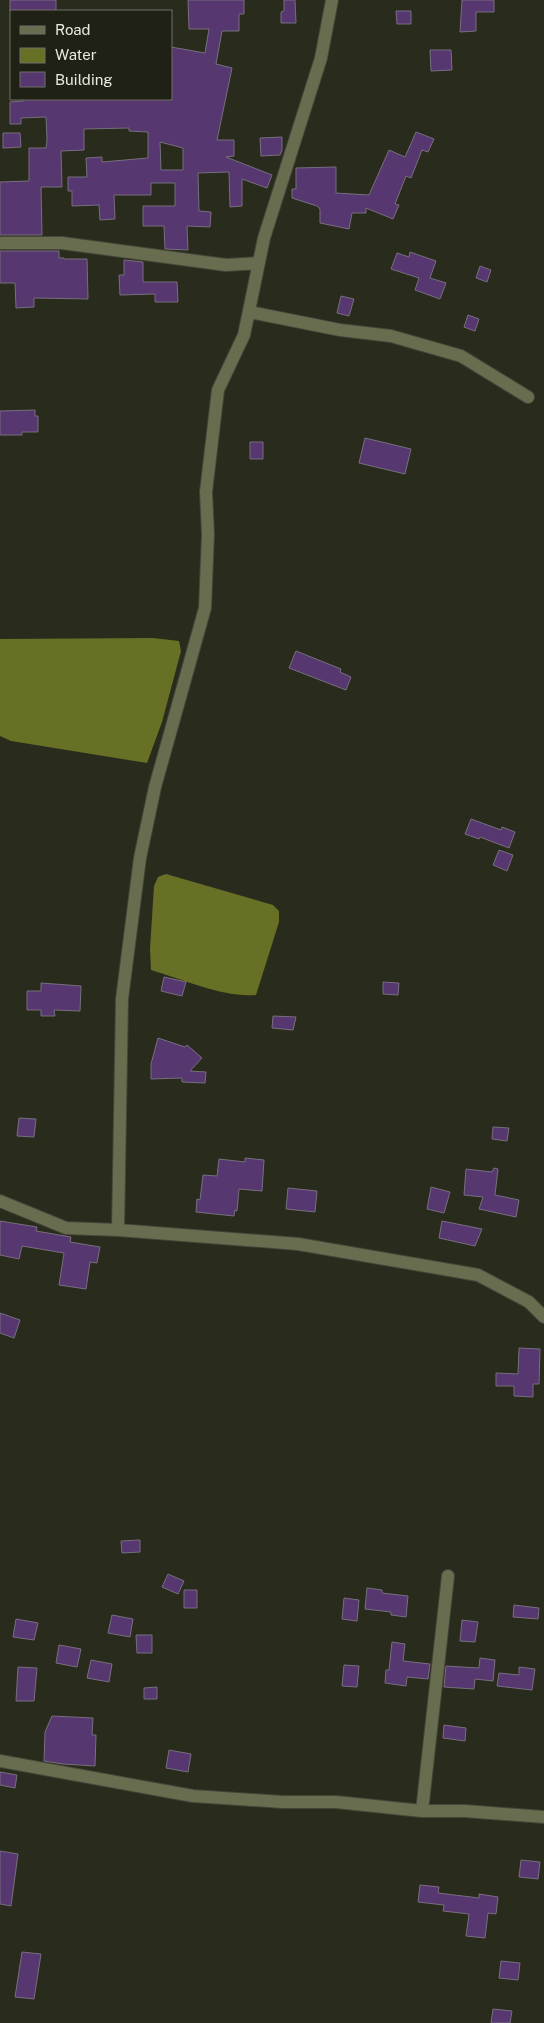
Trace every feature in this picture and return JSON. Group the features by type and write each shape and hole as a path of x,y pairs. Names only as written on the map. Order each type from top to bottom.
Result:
{"street":[{"path":"118,1230 122,999 140,858 155,787 205,608 208,534 206,492 218,390 244,335 264,238 321,58 332,0"},
{"path":"0,243 62,243 226,265 259,263"},
{"path":"248,312 340,330 391,336 461,356 528,397"},
{"path":"0,1201 66,1228 118,1230 298,1244 478,1275 529,1302 544,1317"},
{"path":"422,1810 448,1576"},
{"path":"0,1761 194,1796 283,1802 336,1802 422,1810 544,1817"}],"water":[{"path":"153,638 179,641 181,651 162,722 147,763 11,741 0,736 0,639"},
{"path":"166,874 273,905 279,911 279,922 256,995 230,994 217,991 151,970 150,949 154,886 158,877"}],"building":[{"path":"10,0 56,0 56,10 10,10"},
{"path":"188,0 244,0 244,14 239,14 239,31 222,31 216,64 232,68 217,140 234,140 234,156 226,157 272,175 267,188 242,179 242,206 230,207 229,172 198,173 199,211 211,212 210,227 187,226 188,250 165,249 164,226 143,226 143,206 175,206 175,183 151,183 151,195 114,195 115,219 100,220 99,205 72,206 72,191 68,191 68,177 87,177 86,158 102,157 102,162 148,158 148,132 129,131 129,128 84,129 84,150 61,151 62,187 41,187 42,235 0,235 0,182 29,181 29,148 46,148 47,140 46,117 21,118 21,124 10,124 10,102 23,100 172,100 172,47 205,53 209,29 189,29","holes":["160,142 183,148 183,170 161,170"]},
{"path":"284,0 295,0 296,23 281,23"},
{"path":"462,0 494,0 494,12 476,12 476,31 460,32"},
{"path":"396,11 411,11 411,24 397,24"},
{"path":"430,50 451,50 452,70 431,71"},
{"path":"416,132 434,139 428,152 422,150 411,178 406,176 395,204 399,205 393,219 366,208 366,213 352,213 349,229 320,223 320,209 317,206 292,198 292,189 296,189 296,168 336,167 336,193 369,195 389,150 405,157"},
{"path":"3,133 20,133 21,147 3,148"},
{"path":"282,137 280,155 261,156 260,138"},
{"path":"0,251 59,251 59,258 87,259 88,299 34,298 34,307 16,308 15,283 0,283"},
{"path":"410,252 436,261 430,278 446,283 440,299 415,290 419,278 391,269 397,253 409,257"},
{"path":"124,260 143,262 143,282 177,282 178,302 155,302 155,294 120,295 119,275 124,275"},
{"path":"480,266 491,270 487,282 476,278"},
{"path":"341,296 354,299 349,316 337,313"},
{"path":"468,315 479,319 475,331 464,327"},
{"path":"35,410 35,416 38,416 38,432 22,432 22,435 0,435 0,411"},
{"path":"365,438 411,449 405,474 359,463"},
{"path":"250,442 263,442 263,459 250,459"},
{"path":"296,651 341,669 340,672 351,677 346,690 289,668"},
{"path":"471,819 501,830 502,827 515,832 509,848 480,837 479,839 465,834"},
{"path":"499,850 513,855 507,871 493,865"},
{"path":"164,977 186,982 182,996 161,991"},
{"path":"383,982 399,983 398,995 383,994"},
{"path":"41,983 81,986 80,1011 54,1010 55,1016 41,1016 41,1010 27,1010 27,991 41,991"},
{"path":"273,1016 296,1017 293,1030 272,1028"},
{"path":"158,1038 185,1047 187,1045 202,1058 190,1071 206,1072 205,1083 182,1082 182,1078 151,1079 151,1064"},
{"path":"19,1118 36,1119 34,1137 17,1136"},
{"path":"493,1127 509,1128 507,1141 492,1139"},
{"path":"245,1158 264,1160 262,1191 239,1189 237,1211 235,1210 234,1216 196,1212 197,1199 200,1200 203,1175 217,1176 219,1159 245,1162"},
{"path":"494,1168 498,1169 495,1195 519,1200 516,1217 479,1209 483,1197 464,1195 466,1169 492,1172"},
{"path":"431,1187 450,1192 444,1213 427,1209"},
{"path":"288,1188 317,1191 315,1212 286,1209"},
{"path":"0,1221 37,1227 36,1231 71,1237 70,1242 100,1247 97,1263 90,1262 86,1289 59,1285 64,1253 22,1246 19,1259 0,1255"},
{"path":"442,1221 482,1229 475,1246 439,1238"},
{"path":"0,1313 20,1320 14,1338 0,1333"},
{"path":"519,1348 540,1349 539,1384 533,1384 533,1397 514,1396 514,1386 496,1386 496,1373 518,1374"},
{"path":"140,1540 140,1552 122,1553 121,1541"},
{"path":"168,1574 184,1581 178,1594 162,1587"},
{"path":"367,1588 382,1590 382,1593 408,1596 406,1617 391,1615 391,1612 365,1609"},
{"path":"184,1590 197,1590 197,1608 184,1608"},
{"path":"344,1598 359,1600 357,1621 342,1619"},
{"path":"514,1605 539,1608 538,1619 513,1617"},
{"path":"112,1615 133,1619 130,1637 108,1633"},
{"path":"16,1619 38,1623 34,1640 13,1637"},
{"path":"462,1620 478,1622 475,1642 460,1641"},
{"path":"136,1635 152,1635 152,1653 137,1653"},
{"path":"392,1642 405,1644 403,1661 430,1664 428,1679 407,1677 406,1686 385,1683 386,1670 389,1670"},
{"path":"59,1645 81,1649 77,1667 56,1663"},
{"path":"480,1658 495,1660 493,1681 475,1679 474,1689 444,1687 446,1666 479,1668"},
{"path":"91,1660 112,1664 109,1682 87,1678"},
{"path":"344,1665 359,1666 357,1687 342,1686"},
{"path":"18,1667 37,1668 34,1701 16,1701"},
{"path":"519,1667 535,1669 532,1690 497,1686 499,1673 519,1675"},
{"path":"157,1687 157,1699 144,1699 144,1688"},
{"path":"52,1716 93,1718 92,1735 96,1735 95,1766 44,1761 45,1732"},
{"path":"444,1725 466,1728 465,1741 443,1738"},
{"path":"169,1750 191,1754 188,1772 166,1768"},
{"path":"0,1772 17,1775 15,1788 0,1785"},
{"path":"0,1851 18,1854 11,1906 0,1904"},
{"path":"521,1860 540,1862 538,1879 519,1877"},
{"path":"420,1885 439,1887 438,1893 479,1898 479,1894 498,1897 496,1914 488,1913 485,1938 466,1936 469,1914 443,1911 444,1905 418,1902"},
{"path":"22,1952 41,1954 34,1999 15,1997"},
{"path":"501,1961 520,1963 518,1980 499,1978"},
{"path":"493,2009 512,2011 510,2023 491,2023"}]}
